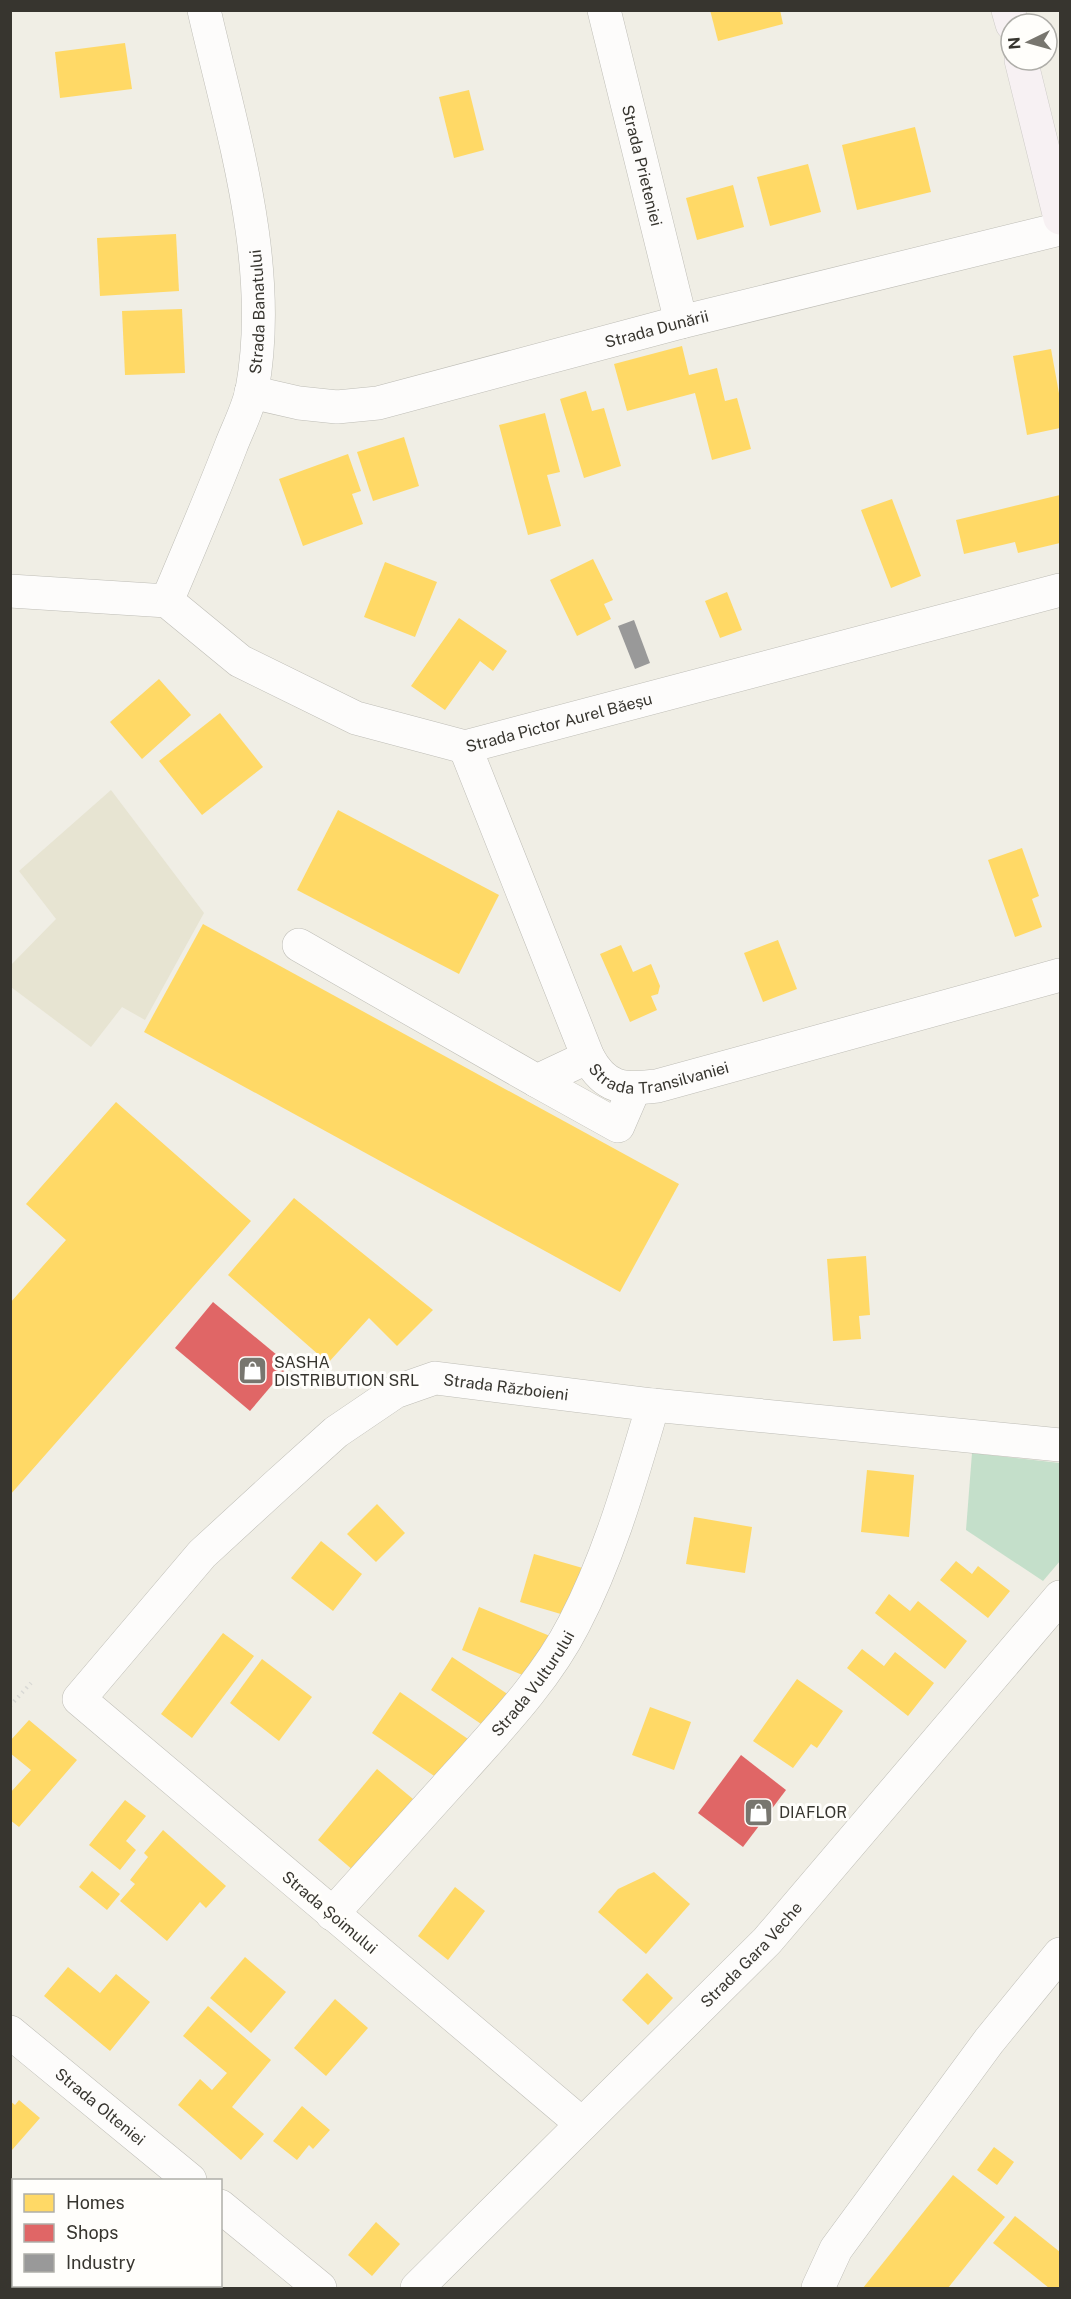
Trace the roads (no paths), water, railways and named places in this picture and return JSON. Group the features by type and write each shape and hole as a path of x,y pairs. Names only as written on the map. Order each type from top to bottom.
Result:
{"main road":[{"path":"1024,72 1060,218"}],"street":[{"name":"Strada Banatului","path":"166,601 208,507 251,392 257,338 258,293 247,199 204,10"},
{"name":"Strada Prieteniei","path":"604,10 681,322"},
{"name":"Strada Dunării","path":"251,392 299,403 337,407 378,403 681,322 1060,230"},
{"name":"Strada Pictor Aurel Băeșu","path":"166,601 240,661 356,718 465,747 1060,590"},
{"path":"10,591 166,601"},
{"name":"Strada Transilvaniei","path":"465,747 588,1057 596,1072 614,1086 634,1089 657,1086 1060,975"},
{"path":"299,945 618,1126 634,1089"},
{"path":"537,1081 588,1057"},
{"name":"Strada Războieni","path":"78,1699 202,1554 336,1432 395,1392 435,1378 652,1405 1060,1445"},
{"name":"Strada Vulturului","path":"332,1914 501,1726 547,1667 573,1626 596,1579 626,1495 652,1405"},
{"name":"Strada Gara Veche","path":"417,2289 767,1941 1060,1598"},
{"name":"Strada Șoimului","path":"78,1699 582,2124"},
{"path":"818,2289 836,2249 989,2041 1060,1953"},
{"name":"Strada Olteniei","path":"10,2032 188,2179"},
{"path":"222,2208 320,2289"}],"place":[{"name":"SASHA DISTRIBUTION SRL","path":"253,1371"},
{"name":"DIAFLOR","path":"758,1812"}]}
